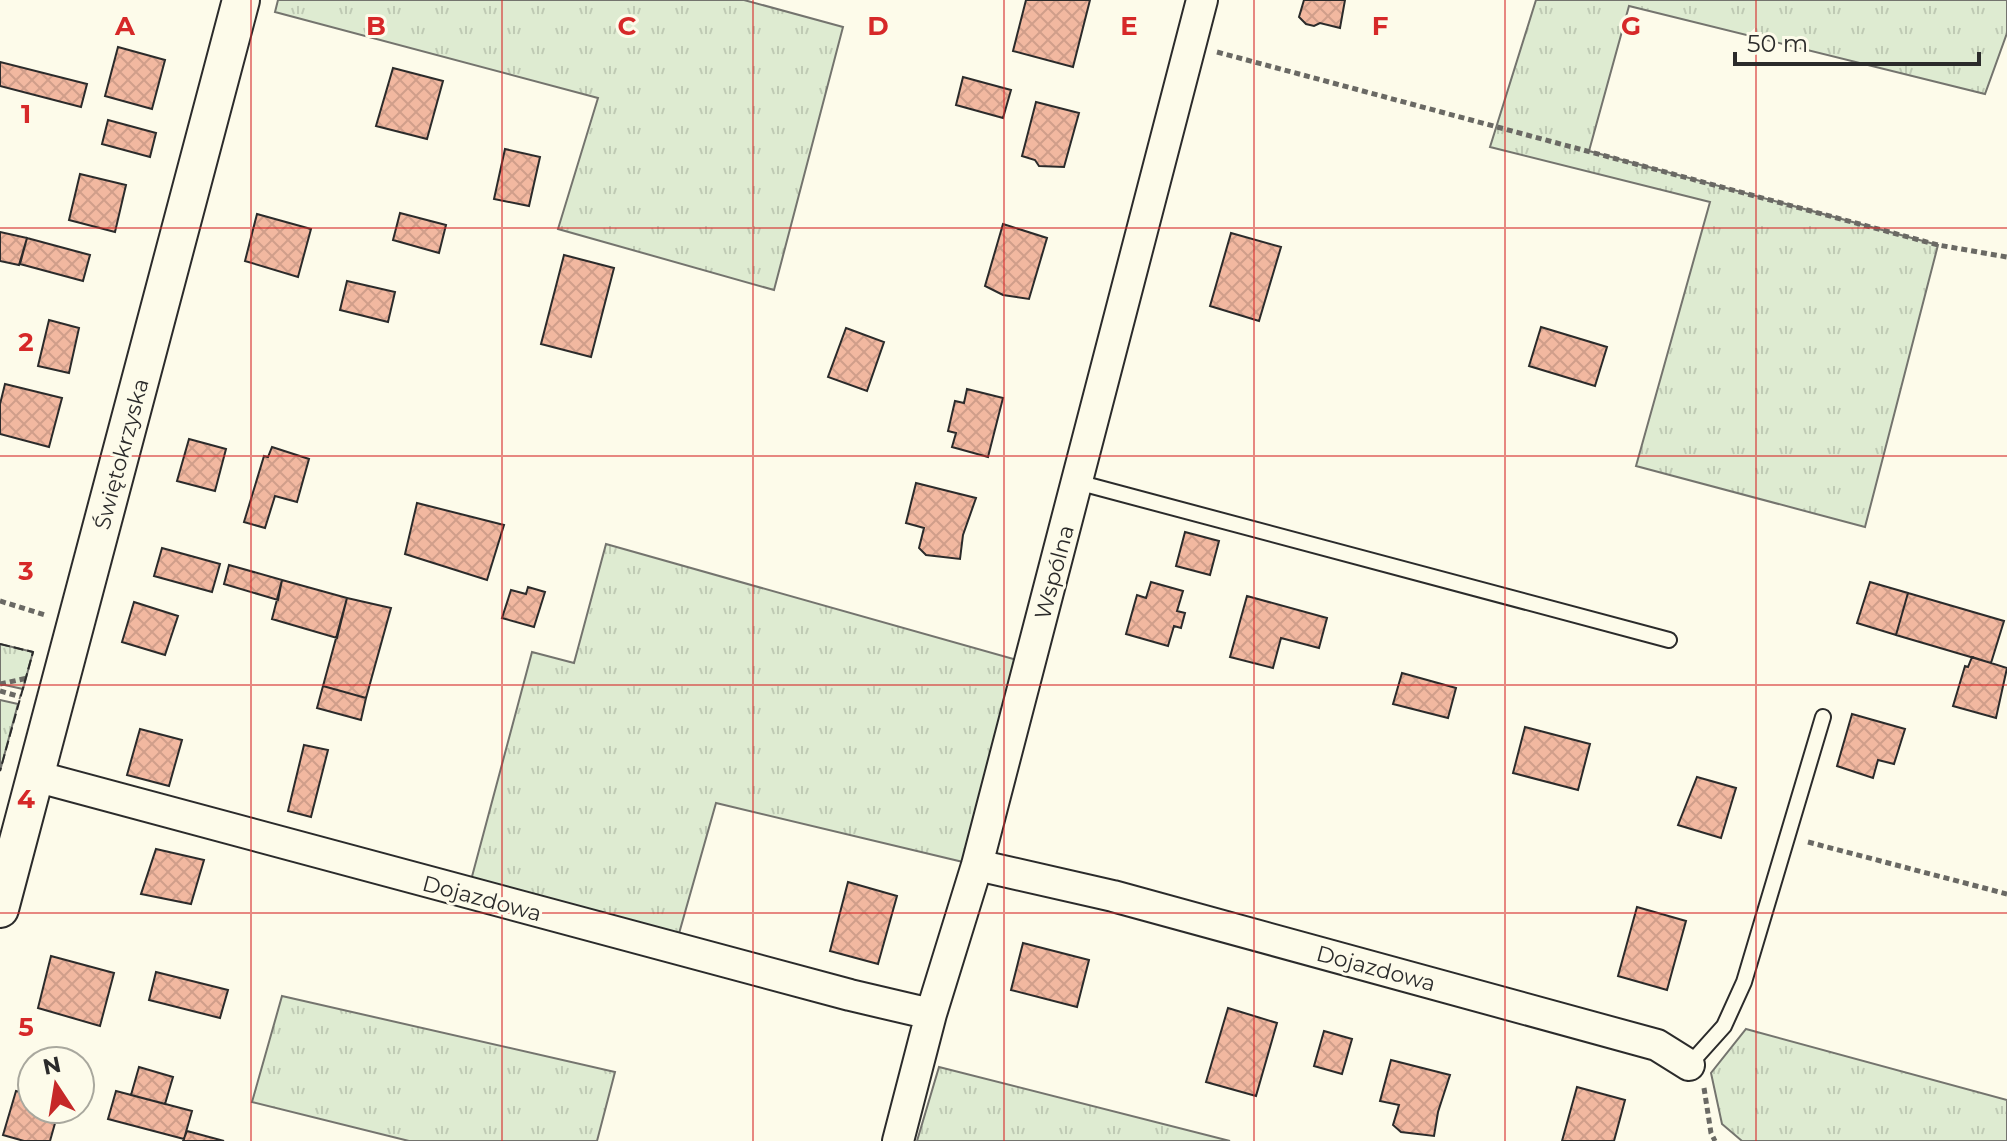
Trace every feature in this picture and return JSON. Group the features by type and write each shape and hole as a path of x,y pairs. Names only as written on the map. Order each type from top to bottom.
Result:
{"street":[{"name":"Świętokrzyska","path":"0,909 241,0"},
{"name":"Wspólna","path":"898,1141 931,1014 977,865 1202,0"},
{"name":"Dojazdowa","path":"35,776 552,916 931,1014"},
{"name":"Dojazdowa","path":"977,865 1113,896 1657,1045 1689,1065"}],"lane":[{"path":"1077,482 1669,640"},
{"path":"1689,1065 1724,1026 1744,982 1823,717"}],"path":[{"path":"1189,45 1938,245 2007,257"},
{"path":"0,601 76,624"},
{"path":"0,684 26,678"},
{"path":"0,691 21,697"},
{"path":"1787,836 2007,894"},
{"path":"1689,1065 1699,1073 1704,1087 1715,1141"}],"green space":[{"path":"278,0 744,0 843,27 774,290 558,229 598,98 275,12"},
{"path":"1536,0 2007,0 2007,33 1985,94 1629,6 1589,151 1938,245 1865,527 1636,466 1710,202 1490,147"},
{"path":"606,544 1017,660 963,862 716,803 678,937 470,884 532,652 574,663"},
{"path":"0,644 33,652 23,689 0,684"},
{"path":"0,700 18,704 0,771"},
{"path":"282,996 615,1072 597,1141 409,1141 252,1102"},
{"path":"1746,1029 2007,1100 2007,1141 1742,1141 1722,1124 1711,1073"},
{"path":"939,1067 1230,1141 917,1141"}],"building":[{"path":"1026,0 1090,0 1073,67 1013,51"},
{"path":"1304,0 1345,0 1340,28 1320,23 1314,26 1306,24 1299,17"},
{"path":"118,47 165,60 152,109 105,96"},
{"path":"0,62 87,84 81,107 0,86"},
{"path":"393,68 443,81 427,139 376,126"},
{"path":"963,77 1011,90 1003,118 956,105"},
{"path":"1036,102 1079,113 1064,167 1039,166 1035,160 1022,156"},
{"path":"108,120 156,133 150,157 102,144"},
{"path":"505,149 540,157 529,206 494,199"},
{"path":"80,174 126,185 115,232 69,220"},
{"path":"400,213 446,225 439,253 393,240"},
{"path":"257,214 311,229 298,277 245,261"},
{"path":"1003,224 1047,238 1029,299 1003,295 985,286"},
{"path":"0,232 27,238 19,265 0,261"},
{"path":"1231,233 1281,247 1259,321 1210,306"},
{"path":"27,238 90,255 83,281 20,264"},
{"path":"564,255 614,268 591,357 541,344"},
{"path":"347,281 395,292 388,322 340,310"},
{"path":"49,320 79,328 69,373 38,366"},
{"path":"1541,327 1607,347 1595,386 1529,366"},
{"path":"846,328 884,342 867,391 828,377"},
{"path":"5,384 62,398 49,447 0,434 0,404"},
{"path":"967,389 1003,398 988,457 952,447 956,433 948,431 955,401 964,403"},
{"path":"189,439 226,449 215,491 177,481"},
{"path":"272,447 309,459 297,502 275,496 265,528 244,522 264,456 268,457"},
{"path":"916,483 976,498 963,535 960,559 926,555 919,548 924,528 906,523"},
{"path":"417,503 504,525 487,580 405,554"},
{"path":"1185,532 1219,541 1210,575 1176,566"},
{"path":"162,548 220,564 212,592 154,576"},
{"path":"229,565 282,580 278,600 224,584"},
{"path":"282,580 347,598 337,638 272,619"},
{"path":"1151,582 1183,591 1177,611 1185,613 1181,628 1174,626 1168,646 1126,634 1137,595 1146,598"},
{"path":"1870,582 1908,593 1896,635 1857,623"},
{"path":"528,587 545,592 534,627 502,618 511,590 526,594"},
{"path":"1908,593 2004,621 1991,663 1896,635"},
{"path":"1247,596 1327,618 1319,648 1281,638 1273,668 1230,657"},
{"path":"347,598 391,608 366,698 323,686"},
{"path":"134,602 178,616 165,655 122,642"},
{"path":"1972,657 2007,668 1996,718 1953,706 1965,666 1968,667"},
{"path":"1402,673 1456,688 1448,718 1393,704"},
{"path":"323,686 366,698 361,720 317,708"},
{"path":"1852,714 1905,729 1894,764 1878,760 1873,778 1837,766"},
{"path":"1525,727 1590,744 1578,790 1513,773"},
{"path":"140,729 182,740 169,786 127,775"},
{"path":"304,745 328,750 311,817 288,811"},
{"path":"1697,777 1736,788 1721,838 1678,825"},
{"path":"156,849 204,860 191,904 141,894"},
{"path":"848,882 897,896 878,964 830,951"},
{"path":"1637,907 1686,921 1667,990 1618,976"},
{"path":"1023,943 1089,960 1077,1007 1011,990"},
{"path":"51,956 114,973 100,1026 38,1008"},
{"path":"156,972 228,990 220,1018 149,1000"},
{"path":"1228,1008 1277,1023 1256,1096 1206,1082"},
{"path":"1324,1031 1352,1039 1342,1074 1314,1066"},
{"path":"1391,1060 1450,1075 1434,1136 1401,1132 1393,1125 1399,1105 1380,1101"},
{"path":"139,1067 173,1077 165,1104 131,1095"},
{"path":"1577,1087 1625,1100 1614,1141 1562,1141"},
{"path":"16,1091 16,1125 54,1125 50,1141 24,1141 3,1135"},
{"path":"116,1091 192,1111 184,1139 108,1119"},
{"path":"187,1131 224,1141 183,1141"}],"fence":[{"path":"0,644 33,652 0,771"}]}
